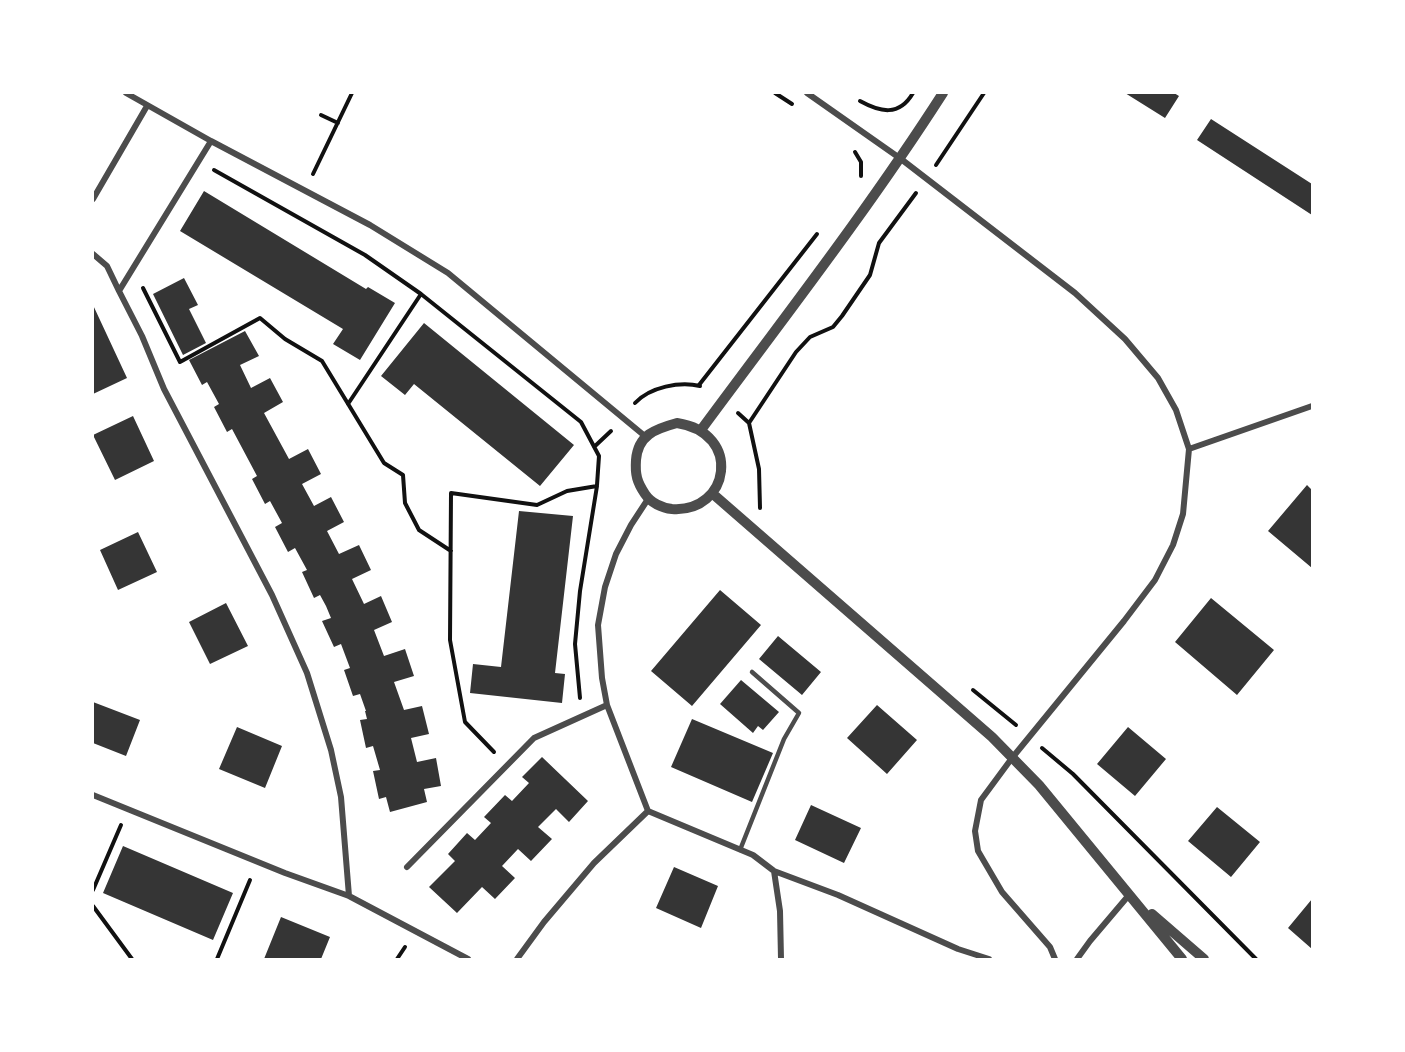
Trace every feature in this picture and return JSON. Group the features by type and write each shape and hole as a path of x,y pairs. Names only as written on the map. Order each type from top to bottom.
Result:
{"street":[{"path":"126,93 370,225 448,273 646,437"},
{"path":"807,93 901,159 1075,293 1125,339 1158,378 1176,410 1188,449 1183,514 1173,545 1155,580 1029,736 981,800 975,831 978,851 1002,892 1050,947 1055,959"},
{"path":"701,430 901,159 943,93"},
{"path":"93,199 147,106"},
{"path":"119,291 211,141"},
{"path":"93,254 107,266 142,336 164,389 272,595 307,673 331,750 341,797 350,896"},
{"path":"1188,449 1312,406"},
{"path":"676,423 701,430 713,441 720,453 721,471 713,494 703,502 685,510 665,508 648,499 636,480 638,447 646,437 661,427 676,423"},
{"path":"713,494 983,729 1039,785 1182,959"},
{"path":"648,499 621,544 605,587 598,625 602,678 607,705 648,811 753,855 774,871 838,895 958,950 989,959"},
{"path":"407,867 534,738 607,705"},
{"path":"93,795 258,862 350,896 468,959"},
{"path":"518,959 544,922 594,863 648,811"},
{"path":"774,871 780,911 781,959"},
{"path":"1077,959 1089,941 1129,895"},
{"path":"1129,895 1204,959"}],"lane":[{"path":"740,850 784,739 799,713 752,672"}],"path":[{"path":"305,190 352,93"},
{"path":"775,93 793,105"},
{"path":"860,101 877,110 888,112 898,107 912,93"},
{"path":"769,516 760,508 759,469 749,423 796,352 810,337 833,327 870,275 879,243 926,179 984,93"},
{"path":"321,115 338,123"},
{"path":"854,149 861,162 861,176 857,182"},
{"path":"212,169 365,255 422,294 581,422 599,456 597,486 580,591 575,644 579,693 585,715"},
{"path":"699,385 824,225"},
{"path":"143,286 180,362 260,318 285,339 322,361 384,463 403,475 405,503 419,530 451,551"},
{"path":"348,404 422,294"},
{"path":"508,765 465,722 450,640 451,493 537,505 567,491 597,486"},
{"path":"966,683 1073,774 1256,959"},
{"path":"93,890 127,809"},
{"path":"217,959 258,862"},
{"path":"93,906 132,959"}],"building":[{"path":"1125,93 1174,93 1179,96 1165,118"},
{"path":"1211,119 1312,184 1312,215 1197,140"},
{"path":"204,191 366,289 368,287 395,303 360,360 333,344 343,329 180,231"},
{"path":"184,278 198,305 189,309 206,343 183,355 153,294"},
{"path":"93,305 127,378 93,394"},
{"path":"424,323 574,445 540,486 414,384 405,395 381,376"},
{"path":"245,331 259,356 240,365 251,388 270,378 283,402 264,413 289,459 308,449 321,474 302,484 314,506 331,497 344,522 327,531 339,554 359,545 371,570 352,579 364,604 381,596 392,622 374,630 384,656 405,649 414,676 394,682 404,710 422,706 429,734 411,738 417,762 436,758 441,786 424,789 427,802 390,812 386,797 379,799 373,771 380,770 373,746 366,748 360,720 367,719 366,711 360,694 353,696 344,670 350,668 341,644 334,647 322,621 331,618 326,606 320,595 314,598 302,572 307,570 295,548 288,552 275,527 282,523 270,501 265,504 252,479 257,476 232,429 227,432 214,407 219,404 207,382 202,385 189,360"},
{"path":"133,416 154,461 115,480 93,435"},
{"path":"1307,485 1312,490 1312,568 1268,531"},
{"path":"519,511 573,516 555,673 565,674 562,703 470,693 473,664 501,667"},
{"path":"138,532 157,572 118,590 100,550"},
{"path":"720,590 761,625 692,706 651,671"},
{"path":"1211,598 1274,650 1237,695 1175,642"},
{"path":"226,603 248,646 210,664 189,622"},
{"path":"778,636 821,672 802,695 759,659"},
{"path":"741,680 779,712 763,730 758,726 753,733 720,704"},
{"path":"93,702 140,720 126,756 93,743"},
{"path":"877,705 917,740 887,774 847,738"},
{"path":"692,719 773,753 752,802 671,767"},
{"path":"237,727 282,746 265,788 219,769"},
{"path":"1128,727 1166,759 1135,796 1097,764"},
{"path":"542,757 588,801 569,822 556,809 538,827 552,839 531,861 518,849 502,866 515,878 495,899 482,887 457,913 429,887 455,861 448,854 467,833 475,840 491,823 484,817 505,795 512,801 529,783 522,777"},
{"path":"811,805 861,828 844,863 795,840"},
{"path":"1217,807 1260,842 1231,877 1188,841"},
{"path":"123,846 233,893 213,940 103,893"},
{"path":"674,867 718,886 701,928 656,908"},
{"path":"1312,899 1312,949 1288,928"},
{"path":"281,917 330,937 321,959 264,959"}]}
